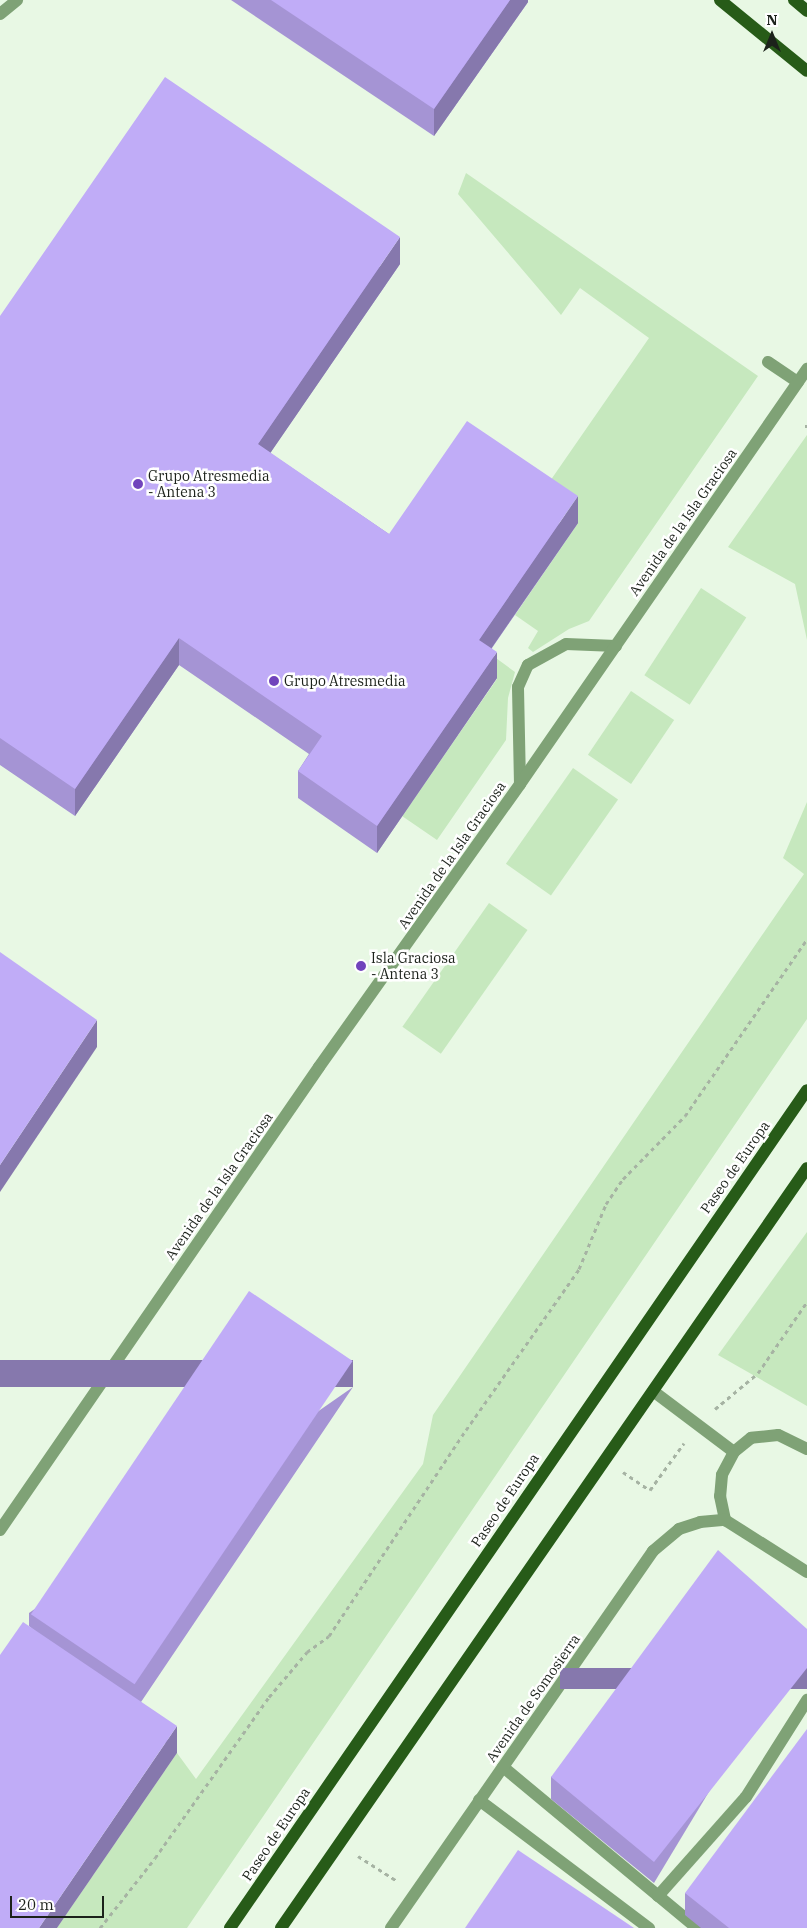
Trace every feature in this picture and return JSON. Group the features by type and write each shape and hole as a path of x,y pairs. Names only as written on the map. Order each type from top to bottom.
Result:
{"main road":[{"path":"720,0 807,71"},
{"path":"794,0 807,11"},
{"name":"Paseo de Europa","path":"230,1928 807,1090"},
{"path":"281,1928 807,1168"}],"street":[{"path":"0,14 17,0"},
{"path":"768,362 798,382"},
{"name":"Avenida de la Isla Graciosa","path":"0,1530 319,1067 520,784 807,369"},
{"path":"520,784 518,687 528,665 566,644 616,646"},
{"path":"653,1391 734,1452"},
{"path":"807,1449 778,1435 750,1438 734,1452 722,1475 720,1496 725,1520 807,1572"},
{"name":"Avenida de Somosierra","path":"391,1928 653,1551 679,1529 700,1522 725,1520"},
{"path":"658,1896 746,1797 807,1700"},
{"path":"503,1767 697,1928"},
{"path":"479,1800 649,1928"}],"path":[{"path":"100,1928 166,1843 269,1697 307,1652 329,1636 466,1430 580,1269 606,1204 623,1179 685,1116 807,939"}],"green space":[{"path":"466,173 758,376 589,621 569,629 533,652 528,648 538,631 515,615 578,523 539,497 649,338 580,288 561,315 458,194"},
{"path":"807,435 807,640 795,584 728,547"},
{"path":"701,588 746,617 690,705 644,675"},
{"path":"489,653 515,672 508,698 506,740 437,840 402,816 497,679"},
{"path":"631,691 674,720 631,784 588,755"},
{"path":"573,768 618,800 551,895 506,864"},
{"path":"807,802 807,1019 187,1928 57,1928 177,1753 196,1779 423,1464 433,1415 804,874 783,858"},
{"path":"489,903 528,930 441,1054 402,1027"},
{"path":"807,1232 807,1406 718,1355"}],"building":[{"path":"271,0 510,0 434,109"},
{"name":"Grupo Atresmedia - Antena 3","path":"165,77 400,237 258,444 389,534 467,421 578,496 479,640 497,652 377,826 298,771 322,736 179,638 75,789 0,738 0,316"},
{"path":"0,952 97,1020 0,1165"},
{"path":"249,1291 353,1361 135,1684 31,1614"},
{"path":"718,1550 807,1629 807,1668 654,1862 551,1777"},
{"path":"23,1622 177,1726 39,1928 0,1928 0,1655"},
{"path":"807,1729 807,1928 729,1928 685,1893"},
{"path":"518,1850 634,1928 465,1928"}],"place":[{"name":"Grupo Atresmedia - Antena 3","path":"138,484"},
{"name":"Grupo Atresmedia","path":"274,681"},
{"name":"Isla Graciosa - Antena 3","path":"361,966"}]}
